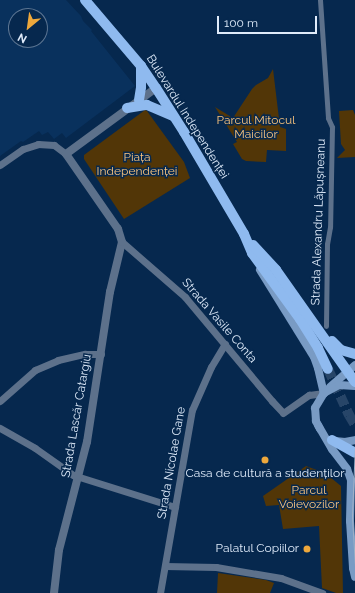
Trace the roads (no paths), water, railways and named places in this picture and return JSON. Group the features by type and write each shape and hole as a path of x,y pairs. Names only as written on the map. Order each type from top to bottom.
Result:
{"main road":[{"name":"Bulevardul Independenței","path":"85,0 141,66 156,88 255,252"},
{"path":"139,100 141,87 141,66"},
{"path":"127,108 147,104 174,116"},
{"path":"255,252 276,270 340,350 355,354"},
{"path":"255,252 271,272 302,317 330,367"},
{"path":"255,252 265,279 314,357 326,391"},
{"path":"321,327 351,368 355,382"},
{"path":"351,368 326,391 315,408 318,425 329,445 347,469 351,480 350,521 355,577"},
{"path":"326,391 339,385 355,386"},
{"path":"318,425 332,440 355,453"},
{"path":"332,440 345,442 355,440"}],"street":[{"name":"Strada Alexandru Lăpușneanu","path":"320,0 328,118 332,127 330,227 327,244 321,327"},
{"path":"0,165 23,149 38,144 54,145 66,154 156,88"},
{"name":"Strada Vasile Conta","path":"66,154 118,229 122,242 185,297 272,402 283,413 309,395 326,391"},
{"name":"Strada Lascăr Catargiu","path":"54,593 59,550 87,442 114,272 122,242"},
{"name":"Strada Nicolae Gane","path":"160,593 192,410 211,367 225,344"},
{"path":"0,401 30,374 45,366 71,356 101,354"},
{"path":"0,428 35,448 73,475 175,507"},
{"path":"165,566 216,567 281,578 322,593"}],"tunnel":[{"path":"328,369 355,425"}],"tram line":[{"path":"355,444 352,517 355,566"}],"place":[{"name":"Casa de cultură a studenților","path":"265,460"},
{"name":"Palatul Copiilor","path":"307,549"}],"park label":[{"name":"Parcul Mitocul Maicilor","path":"256,128"},
{"name":"Piața Independenței","path":"137,165"},
{"name":"Parcul Voievozilor","path":"309,498"}]}
